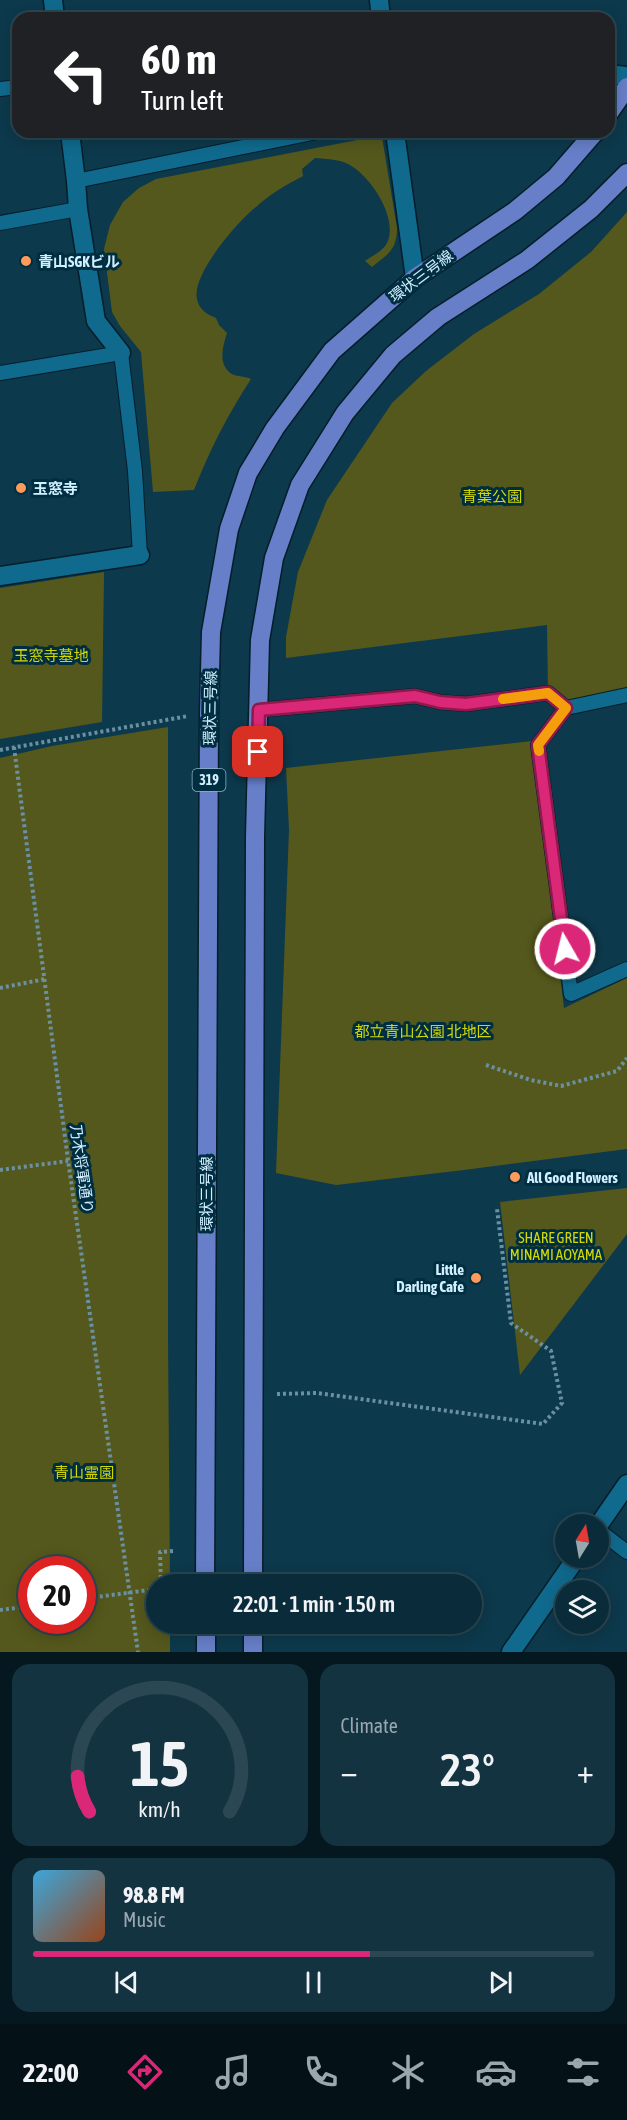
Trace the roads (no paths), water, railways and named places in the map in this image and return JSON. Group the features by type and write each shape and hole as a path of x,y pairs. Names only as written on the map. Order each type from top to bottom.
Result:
{"main road":[{"path":"615,104 627,87"},
{"name":"環状三号線","path":"205,1574 209,713 211,632 229,529 248,473 275,428 332,351 415,278 515,211 556,177 590,138"},
{"path":"253,1574 255,837 260,640 274,558 300,485 345,413 393,355 438,317 527,260 591,209 627,173"},
{"path":"206,1634 206,1652"},
{"path":"253,1634 253,1652"}],"street":[{"path":"71,138 78,209 96,321 121,353"},
{"path":"396,138 415,278"},
{"path":"0,576 140,555"},
{"path":"606,1514 627,1484"},
{"path":"511,1652 569,1568"}],"lane":[{"path":"76,181 287,138"},
{"path":"0,223 78,209"},
{"path":"0,373 121,353 135,471 140,555"},
{"path":"259,710 415,696 440,702 466,704 548,693 566,708"},
{"path":"627,694 566,708 538,745 572,994 627,969"},
{"path":"609,1538 627,1552"}],"place":[{"name":"青山SGKビル","path":"26,261"},
{"name":"玉窓寺","path":"21,488"},
{"name":"All Good Flowers","path":"515,1177"},
{"name":"Little Darling Cafe","path":"476,1278"}],"park label":[{"name":"青葉公園","path":"492,496"},
{"name":"玉窓寺墓地","path":"51,655"},
{"name":"都立青山公園 北地区","path":"423,1031"},
{"name":"SHARE GREEN MINAMI AOYAMA","path":"556,1246"},
{"name":"青山霊園","path":"84,1472"}]}
